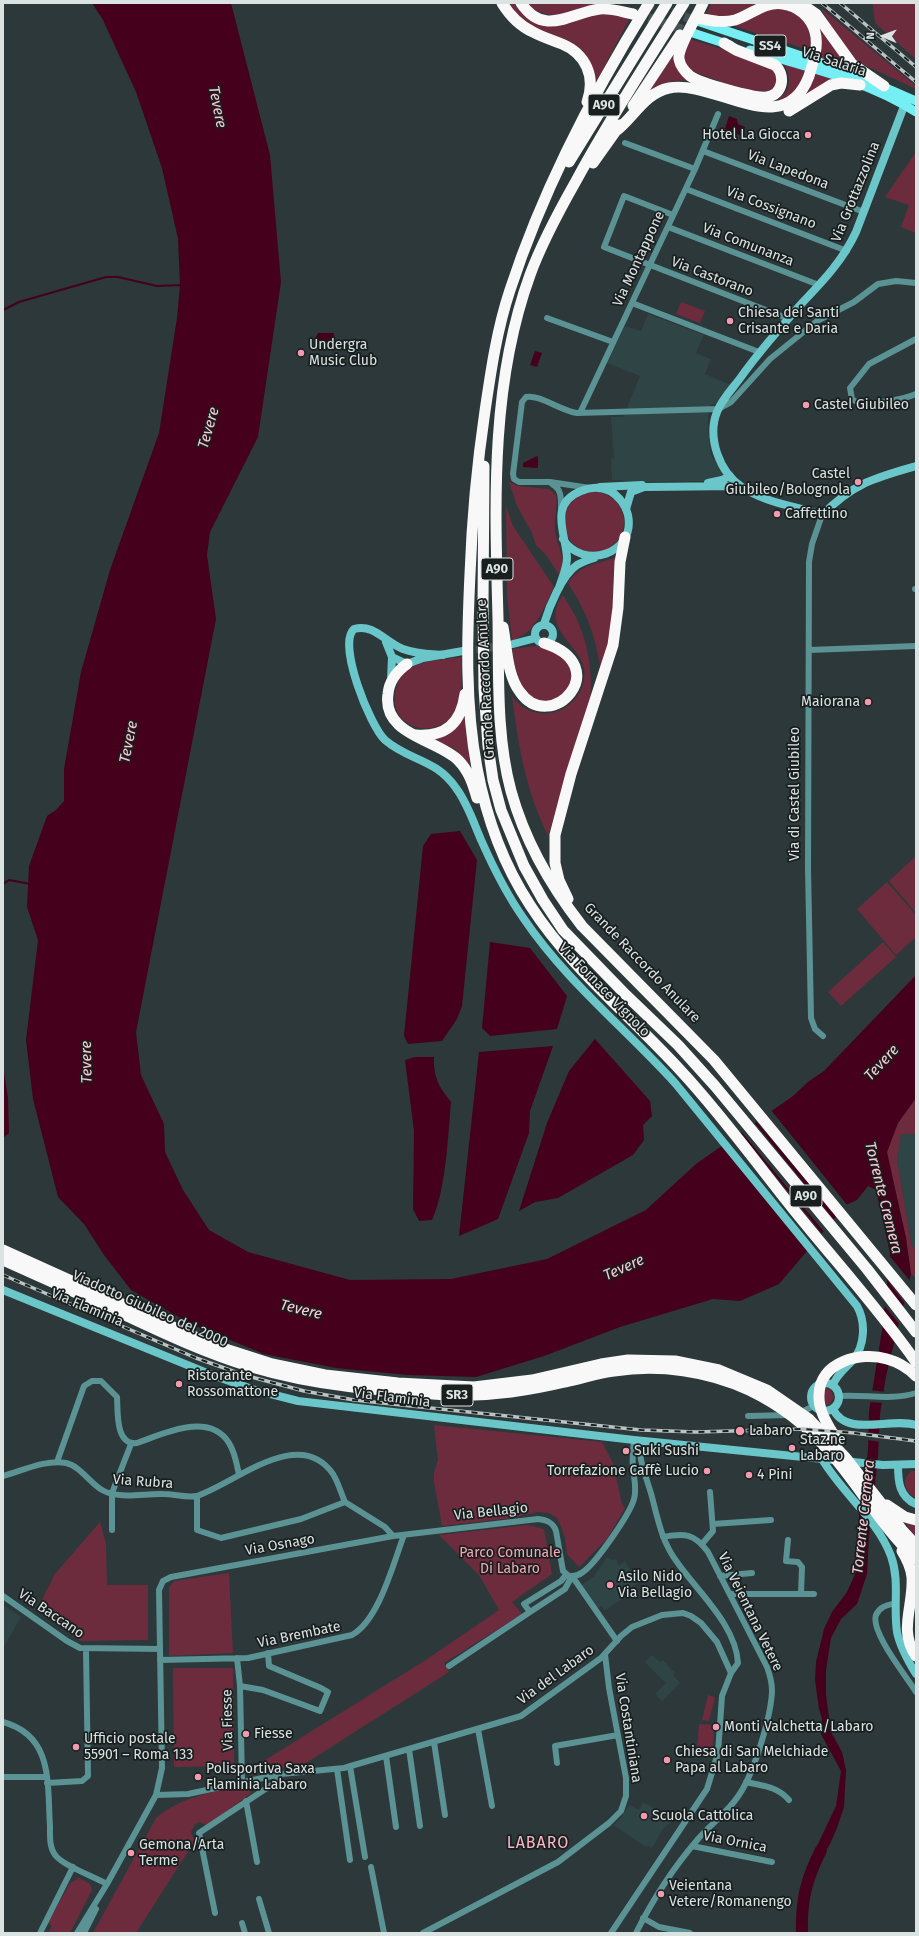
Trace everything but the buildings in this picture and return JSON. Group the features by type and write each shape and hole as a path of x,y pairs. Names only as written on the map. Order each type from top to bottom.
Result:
{"highway":[{"path":"502,3 510,15 524,27 571,49 585,62 590,74 591,88 573,138"},
{"path":"521,3 533,15 552,21 567,20 601,9 634,13"},
{"name":"Grande Raccordo Anulare","path":"649,3 624,44 573,138 541,208 521,260 503,314 485,409 479,450 472,525 468,606 468,672 471,728 476,766 486,807 504,859 524,896 553,939 575,964 685,1075 868,1300 916,1362"},
{"name":"Grande Raccordo Anulare","path":"541,208 667,3"},
{"name":"Grande Raccordo Anulare","path":"684,3 604,130 563,204 542,246 529,278 515,325 505,372 499,421 496,464 497,589 501,728 505,761 512,792 529,840 545,874 582,926 714,1060 916,1305"},
{"path":"702,3 679,52 680,62 685,71 695,79 748,95 768,97 777,92 781,84 782,77 780,70 775,65 736,50 724,43"},
{"name":"Grande Raccordo Anulare","path":"563,204 616,131 702,3"},
{"path":"800,3 818,16 852,64 884,86"},
{"path":"616,131 647,99 667,88 691,88 726,98 775,108 789,103 800,94 810,71 816,40 814,30 806,16 797,9 785,4 770,5 731,20 701,21"},
{"path":"726,98 762,113 774,114 790,110 831,85 841,83 860,85"},
{"name":"Grande Raccordo Anulare","path":"485,409 482,515 484,688 490,763 501,810 524,866 543,900 563,930 697,1066 862,1263 916,1332"},
{"path":"582,926 565,894 557,872 554,856 555,835 571,774 613,645 618,608 620,562 625,537"},
{"path":"497,589 509,662 516,685 520,693 528,701 537,705 550,706 562,702 571,694 576,683 576,671 574,663 568,655 558,648 540,640"},
{"path":"407,664 396,674 390,684 387,699 390,713 399,726 447,752 465,768 470,777 489,832 504,859"},
{"path":"414,735 442,732 453,724 462,710 468,672"},
{"name":"Viadotto Giubileo del 2000","path":"3,1250 213,1345 272,1364 325,1375 390,1382 474,1387 532,1380 601,1364 623,1361 674,1360 707,1366 747,1380 786,1402 818,1427 850,1459 878,1499"},
{"name":"Viadotto Giubileo del 2000","path":"3,1260 193,1346 263,1370 330,1384 446,1395 479,1395 532,1389 601,1373 631,1369 678,1370 714,1377 741,1387 768,1400 805,1427 826,1448 891,1532"},
{"path":"850,1459 820,1405 819,1388 826,1374 843,1362 871,1356 895,1361 916,1376"},
{"path":"878,1499 905,1517 916,1520"},
{"name":"SR3","path":"878,1499 902,1530 916,1545"},
{"path":"891,1532 911,1570 912,1588 907,1632 910,1646 916,1656"},
{"name":"SR3","path":"891,1532 916,1559"},
{"path":"916,1614 913,1631 916,1646"}],"main road":[{"path":"611,3 634,13"},
{"name":"Via Salaria","path":"701,21 846,71 884,86 909,101 916,112"},
{"name":"Via Salaria","path":"693,33 909,101"}],"street":[{"name":"Via Grottazzolina","path":"822,515 760,497 740,486 730,476 719,458 714,440 713,424 718,409 759,352 819,285 847,251 909,101"},
{"name":"Via Montappone","path":"580,413 686,189 718,114"},
{"path":"625,143 695,169"},
{"name":"Via Lapedona","path":"703,151 864,212"},
{"name":"Via Cossignano","path":"686,189 847,251"},
{"name":"Via Castorano","path":"673,215 624,196 604,247 649,266 788,319"},
{"name":"Via Comunanza","path":"668,227 819,285"},
{"path":"626,509 622,501 614,493 592,488 547,482 516,481 513,474 515,450 522,402 527,396 568,411 580,413 718,409 731,402 765,364 817,321 854,302 876,285 896,281 916,283"},
{"path":"632,303 759,352"},
{"path":"547,318 613,342"},
{"path":"916,339 869,364 850,388 852,399 858,403 894,400 916,394"},
{"name":"Via di Castel Giubileo","path":"823,1036 815,1029 811,1018 808,868 809,562 812,544 822,515 845,495 862,483 916,466"},
{"path":"696,485 722,480 730,476"},
{"path":"547,482 559,489 561,497 560,527 566,564 559,588"},
{"path":"561,515 565,504 571,496 592,488 617,485 740,486"},
{"path":"540,640 534,633 537,627 544,624 550,605 559,588 576,566 614,550 625,537 628,524 626,509 628,497 633,491 648,486"},
{"path":"563,539 570,548 579,554 597,556"},
{"path":"513,644 540,640 549,642 553,635 550,627 544,624"},
{"name":"Via Fornace Vignolo","path":"443,655 412,652 396,646 368,628 358,628 351,632 348,643 353,666 369,714 376,729 392,745 433,765 452,782 465,802 501,882 528,925 562,967 675,1083 848,1294 860,1312 863,1323 863,1334 859,1349 854,1360 836,1377 833,1385"},
{"path":"382,636 389,646 392,657 390,684"},
{"path":"809,650 916,646"},
{"path":"392,657 407,664 423,658 463,651"},
{"name":"Via Flaminia","path":"3,1290 212,1375 254,1390 287,1398 422,1417 637,1441 822,1459 850,1459 883,1465 916,1464"},
{"path":"57,1462 84,1386 92,1381 101,1381 116,1397 118,1420 125,1441 131,1444 181,1428 199,1426 210,1428 220,1433 228,1442 239,1475"},
{"path":"820,1383 829,1383 833,1385 839,1396 838,1403 833,1409 825,1411 814,1406 810,1397 813,1389 820,1383"},
{"path":"839,1396 857,1395 891,1398 916,1393"},
{"path":"748,1416 788,1415 804,1411 814,1406"},
{"path":"833,1409 842,1421 847,1424 906,1423 916,1425"},
{"path":"611,1933 707,1789 718,1753 722,1696 732,1672 737,1666 737,1658 729,1635 709,1603 675,1559 663,1537 640,1458 637,1441"},
{"path":"530,1612 524,1604 569,1576 583,1572 591,1565 612,1537 634,1500 635,1491 633,1459 637,1441"},
{"path":"112,1530 112,1493 131,1444"},
{"name":"Via Rubra","path":"3,1476 57,1462 67,1463 76,1467 103,1490 112,1493 121,1495 165,1494 186,1497 197,1496 239,1475 290,1454 305,1454 321,1461 329,1469 336,1478 345,1502"},
{"path":"822,1459 829,1471 876,1529 885,1543 893,1563 896,1578 896,1626 900,1642 916,1674"},
{"path":"898,1465 898,1482 901,1491 907,1498 916,1504"},
{"path":"702,1544 713,1533 710,1492"},
{"path":"197,1496 198,1530 221,1538 301,1518 345,1502 385,1527 393,1536"},
{"name":"Via Bellagio","path":"404,1535 533,1519 550,1522 555,1527 562,1568 617,1641"},
{"path":"713,1524 771,1520"},
{"name":"Via Veientana Vetere","path":"636,1933 643,1918 671,1873 692,1846 734,1803 746,1782 766,1723 772,1687 766,1664 702,1544 693,1537 684,1534 663,1537"},
{"name":"Via Osnago","path":"160,1649 159,1588 161,1583 171,1577 404,1535"},
{"name":"Via Brembate","path":"160,1660 237,1658 268,1654 352,1635 361,1629 374,1612 404,1535"},
{"path":"788,1540 786,1561 798,1562 802,1567 801,1594"},
{"path":"720,1576 752,1573"},
{"path":"449,1666 565,1589 569,1576"},
{"path":"730,1594 814,1594"},
{"name":"Via Baccano","path":"3,1596 67,1642 86,1650 160,1649"},
{"path":"896,1603 881,1608 876,1616 876,1624 886,1645 916,1692"},
{"name":"Via del Labaro","path":"156,1795 188,1794 281,1774 337,1769 409,1750 525,1714 605,1654 630,1629 643,1621 668,1614 685,1614 701,1623 713,1636 722,1650 732,1672"},
{"path":"77,1933 107,1884 156,1795 162,1768 160,1649"},
{"path":"3,1777 82,1782 88,1776 86,1650"},
{"path":"240,1686 263,1690 320,1711 328,1692 269,1666 268,1654"},
{"name":"Via Costantiniana","path":"424,1933 558,1862 618,1815 624,1803 626,1787 605,1654"},
{"name":"Via Fiesse","path":"237,1658 240,1686 242,1782"},
{"path":"3,1722 22,1729 34,1741 44,1757 52,1848 58,1859 107,1884"},
{"path":"478,1729 492,1806"},
{"path":"557,1764 555,1746 618,1734"},
{"path":"434,1742 445,1815"},
{"path":"409,1750 420,1826"},
{"path":"386,1756 396,1827"},
{"path":"350,1766 365,1857"},
{"path":"337,1769 350,1860"},
{"path":"215,1913 199,1833 276,1782 281,1774"},
{"path":"746,1782 776,1789 782,1792 789,1800"},
{"path":"246,1801 257,1862"},
{"name":"Via Ornica","path":"692,1846 772,1862"},
{"path":"40,1933 73,1867"},
{"path":"372,1867 384,1933"},
{"path":"84,1933 107,1884"},
{"path":"259,1899 269,1933"},
{"path":"643,1918 659,1927 690,1933"},
{"path":"242,1923 245,1933"}],"shaded area":[{"path":"648,314 704,335 696,353 711,359 705,374 731,385 718,404 710,405 708,416 711,455 724,475 721,478 705,481 643,482 612,480 611,459 614,458 611,417 623,417 640,376 607,363 625,326 641,331"},
{"path":"901,1133 916,1134 916,1247 912,1247 897,1160"},
{"path":"607,1557 612,1560 616,1559 619,1566 625,1561 638,1583 630,1588 633,1592 604,1611 602,1606 597,1609 581,1586 594,1576"},
{"path":"3,1605 21,1617 3,1648"},
{"path":"652,1655 660,1662 663,1660 675,1673 673,1675 680,1683 662,1701 655,1694 666,1683 645,1662"},
{"path":"643,1802 674,1820 663,1829 652,1848 647,1845 646,1847 613,1825 620,1819 629,1805 639,1810"}],"green space":[{"path":"507,3 519,3 533,17 600,12 630,18 595,84 587,57 583,51 567,40 527,25"},
{"path":"527,3 596,3 601,5 572,13 553,15 544,14 535,10"},
{"path":"711,3 760,3 734,15 720,17 706,14"},
{"path":"870,3 916,3 916,59 875,23 873,5"},
{"path":"781,7 801,15 811,34 812,51 734,26 760,12"},
{"path":"820,7 916,86 916,89 858,62 834,32"},
{"path":"818,21 852,67 819,57"},
{"path":"689,39 769,63 779,76 774,89 756,91 745,89 724,83 689,69 683,58"},
{"path":"675,53 698,82 672,81 649,91"},
{"path":"783,63 807,71 799,85 791,94 782,99 776,100 785,93 789,83 788,73"},
{"path":"814,72 840,81 802,96"},
{"path":"916,152 916,233 901,227 909,205 885,197"},
{"path":"681,302 705,311 700,323 676,314"},
{"path":"509,482 518,486 549,489 556,495 557,503 555,530 563,563 559,575 547,556 536,545 532,533 517,506"},
{"path":"588,492 600,492 611,497 619,505 624,516 622,534 611,547 600,552 588,552 577,547 569,539 564,528 564,516 569,505 577,497"},
{"path":"506,506 513,526 554,587 543,611 533,626 520,637 512,640 507,595"},
{"path":"616,557 613,580 612,628 601,671 590,625 581,605 568,583 579,571 584,568"},
{"path":"563,595 573,611 582,632 590,664 591,686 589,707 548,836 528,784 520,751 512,696 521,705 531,711 542,713 553,712 564,708 573,701 580,692 584,680 584,668 580,658 560,630 556,620 556,608"},
{"path":"537,646 549,648 572,665 571,687 553,702 535,700 521,686 515,667 512,649"},
{"path":"462,657 460,697 453,715 443,724 431,728 419,728 408,724 399,716 395,704 396,689 403,674 411,668 423,663"},
{"path":"464,713 470,765 455,749 430,738"},
{"path":"916,856 916,913 889,881"},
{"path":"887,882 916,915 916,937 896,955 857,909"},
{"path":"883,942 896,957 841,1006 828,992"},
{"path":"916,1098 916,1134 901,1134 897,1160 912,1247 916,1247 916,1278 911,1274 906,1238 887,1152 898,1123"},
{"path":"825,1388 830,1389 834,1397 830,1404 825,1406 816,1394"},
{"path":"434,1425 602,1442 613,1463 622,1504 625,1508 607,1539 579,1567 567,1554 565,1538 556,1517 548,1513 538,1512 512,1518 442,1526 434,1482 434,1473 438,1460"},
{"path":"911,1471 916,1471 916,1498 907,1490 905,1484 906,1477"},
{"path":"904,1521 916,1525 916,1537"},
{"path":"100,1522 106,1544 107,1585 148,1585 148,1640 80,1641 37,1609 55,1574"},
{"name":"Parco Comunale Di Labaro","path":"528,1525 544,1529 552,1574 512,1602 522,1614 444,1663 449,1672 306,1763 249,1775 246,1772 424,1661 499,1610 479,1575 439,1535"},
{"path":"229,1573 233,1653 169,1656 169,1587 174,1581"},
{"path":"173,1668 233,1668 234,1766 174,1767"},
{"path":"708,1695 715,1697 709,1721 702,1720"},
{"path":"699,1724 714,1725 713,1751 697,1750"},
{"path":"243,1786 250,1788 251,1793 211,1823 206,1825 200,1822 195,1824 191,1832 192,1836 196,1839 136,1933 93,1933 156,1818 175,1805 186,1800 220,1790"},
{"path":"79,1878 90,1884 92,1890 70,1933 48,1933 52,1926 48,1923 70,1883"}],"water":[{"name":"Tevere","path":"92,3 231,3 270,155 281,282 258,437 210,532 207,555 216,619 136,1032 141,1075 164,1124 165,1152 183,1190 209,1230 248,1252 350,1280 451,1279 547,1259 646,1210 696,1164 793,1096 808,1082 824,1071 916,975 916,1098 898,1123 887,1152 906,1238 911,1274 886,1376 880,1414 878,1457 869,1535 867,1574 857,1604 841,1619 831,1638 826,1670 826,1695 831,1732 842,1752 846,1770 844,1807 829,1846 814,1864 817,1846 836,1806 841,1771 821,1734 822,1718 819,1709 815,1680 816,1662 824,1629 832,1612 847,1592 856,1572 859,1555 859,1515 868,1451 869,1411 883,1324 890,1253 876,1190 868,1186 857,1200 846,1205 779,1284 740,1301 713,1299 620,1327 544,1356 476,1377 408,1375 336,1368 264,1354 191,1324 131,1290 104,1255 84,1224 58,1197 33,1099 26,1040 38,940 27,907 29,866 47,816 56,810 64,801 64,769 81,672 110,570 159,433 177,318 180,285 178,239 162,168 136,92 103,20"},
{"path":"729,116 737,119 738,124 745,127 742,136 725,129"},
{"path":"318,333 334,333 333,340 318,342 316,337"},
{"path":"535,351 542,353 537,367 530,365"},
{"path":"537,456 537,468 523,467 523,463"},
{"path":"460,831 477,860 462,1006 457,1019 442,1041 408,1044 404,1036 423,846 431,834"},
{"path":"490,942 530,948 567,996 557,1029 490,1036 482,1028"},
{"path":"595,1039 650,1101 652,1116 643,1125 644,1140 633,1155 558,1198 535,1202 519,1211 547,1123 569,1071"},
{"path":"553,1046 530,1111 529,1133 498,1219 459,1236 479,1052"},
{"path":"415,1057 434,1057 436,1076 443,1091 451,1102 446,1162 437,1208 432,1220 419,1221 413,1209 414,1131 405,1060"},
{"path":"3,1066 8,1098 9,1133 3,1138"}],"pier":[{"path":"771,1110 848,1206 838,1217 755,1120"},
{"path":"753,1121 835,1221 825,1233 740,1130"},
{"path":"739,1131 823,1235 809,1252 721,1144"},
{"path":"888,1254 911,1282 906,1305 886,1278"},
{"path":"885,1284 905,1308 901,1326 883,1304"},
{"path":"870,1390 886,1392 884,1403 869,1402"},
{"path":"867,1432 881,1434 881,1442 867,1440"}],"waterway":[{"path":"3,310 19,302 106,277 118,277 157,286 183,285"},
{"path":"3,884 9,880 31,884"},
{"name":"Torrente Cremera","path":"802,1933 802,1910 808,1881 821,1850"}],"tunnel":[{"path":"646,3 700,22"},
{"path":"636,13 693,33"},
{"path":"464,651 502,646"}],"railway":[{"path":"822,3 916,82"},
{"path":"840,3 916,67"},
{"path":"3,1275 196,1358 244,1375 304,1391 354,1400 641,1430 696,1432 804,1429 854,1433 916,1441"}],"place":[{"name":"Hotel La Giocca","path":"808,135"},
{"name":"Chiesa dei Santi Crisante e Daria","path":"730,321"},
{"name":"Undergra Music Club","path":"301,353"},
{"name":"Castel Giubileo","path":"806,405"},
{"name":"Castel Giubileo/Bolognola","path":"858,482"},
{"name":"Caffettino","path":"777,514"},
{"name":"Maiorana","path":"868,702"},
{"name":"Ristorante Rossomattone","path":"179,1384"},
{"name":"Labaro","path":"740,1431"},
{"name":"Staz.ne Labaro","path":"792,1448"},
{"name":"Suki Sushi","path":"626,1451"},
{"name":"Torrefazione Caffè Lucio","path":"707,1471"},
{"name":"4 Pini","path":"749,1475"},
{"name":"Asilo Nido Via Bellagio","path":"610,1585"},
{"name":"Monti Valchetta/Labaro","path":"716,1727"},
{"name":"Fiesse","path":"246,1734"},
{"name":"Ufficio postale 55901 – Roma 133","path":"76,1747"},
{"name":"Chiesa di San Melchiade Papa al Labaro","path":"667,1760"},
{"name":"Polisportiva Saxa Flaminia Labaro","path":"198,1777"},
{"name":"Scuola Cattolica","path":"644,1816"},
{"name":"Gemona/Arta Terme","path":"131,1853"},
{"name":"Veientana Vetere/Romanengo","path":"661,1894"}],"district":[{"name":"LABARO","path":"538,1844"}]}
